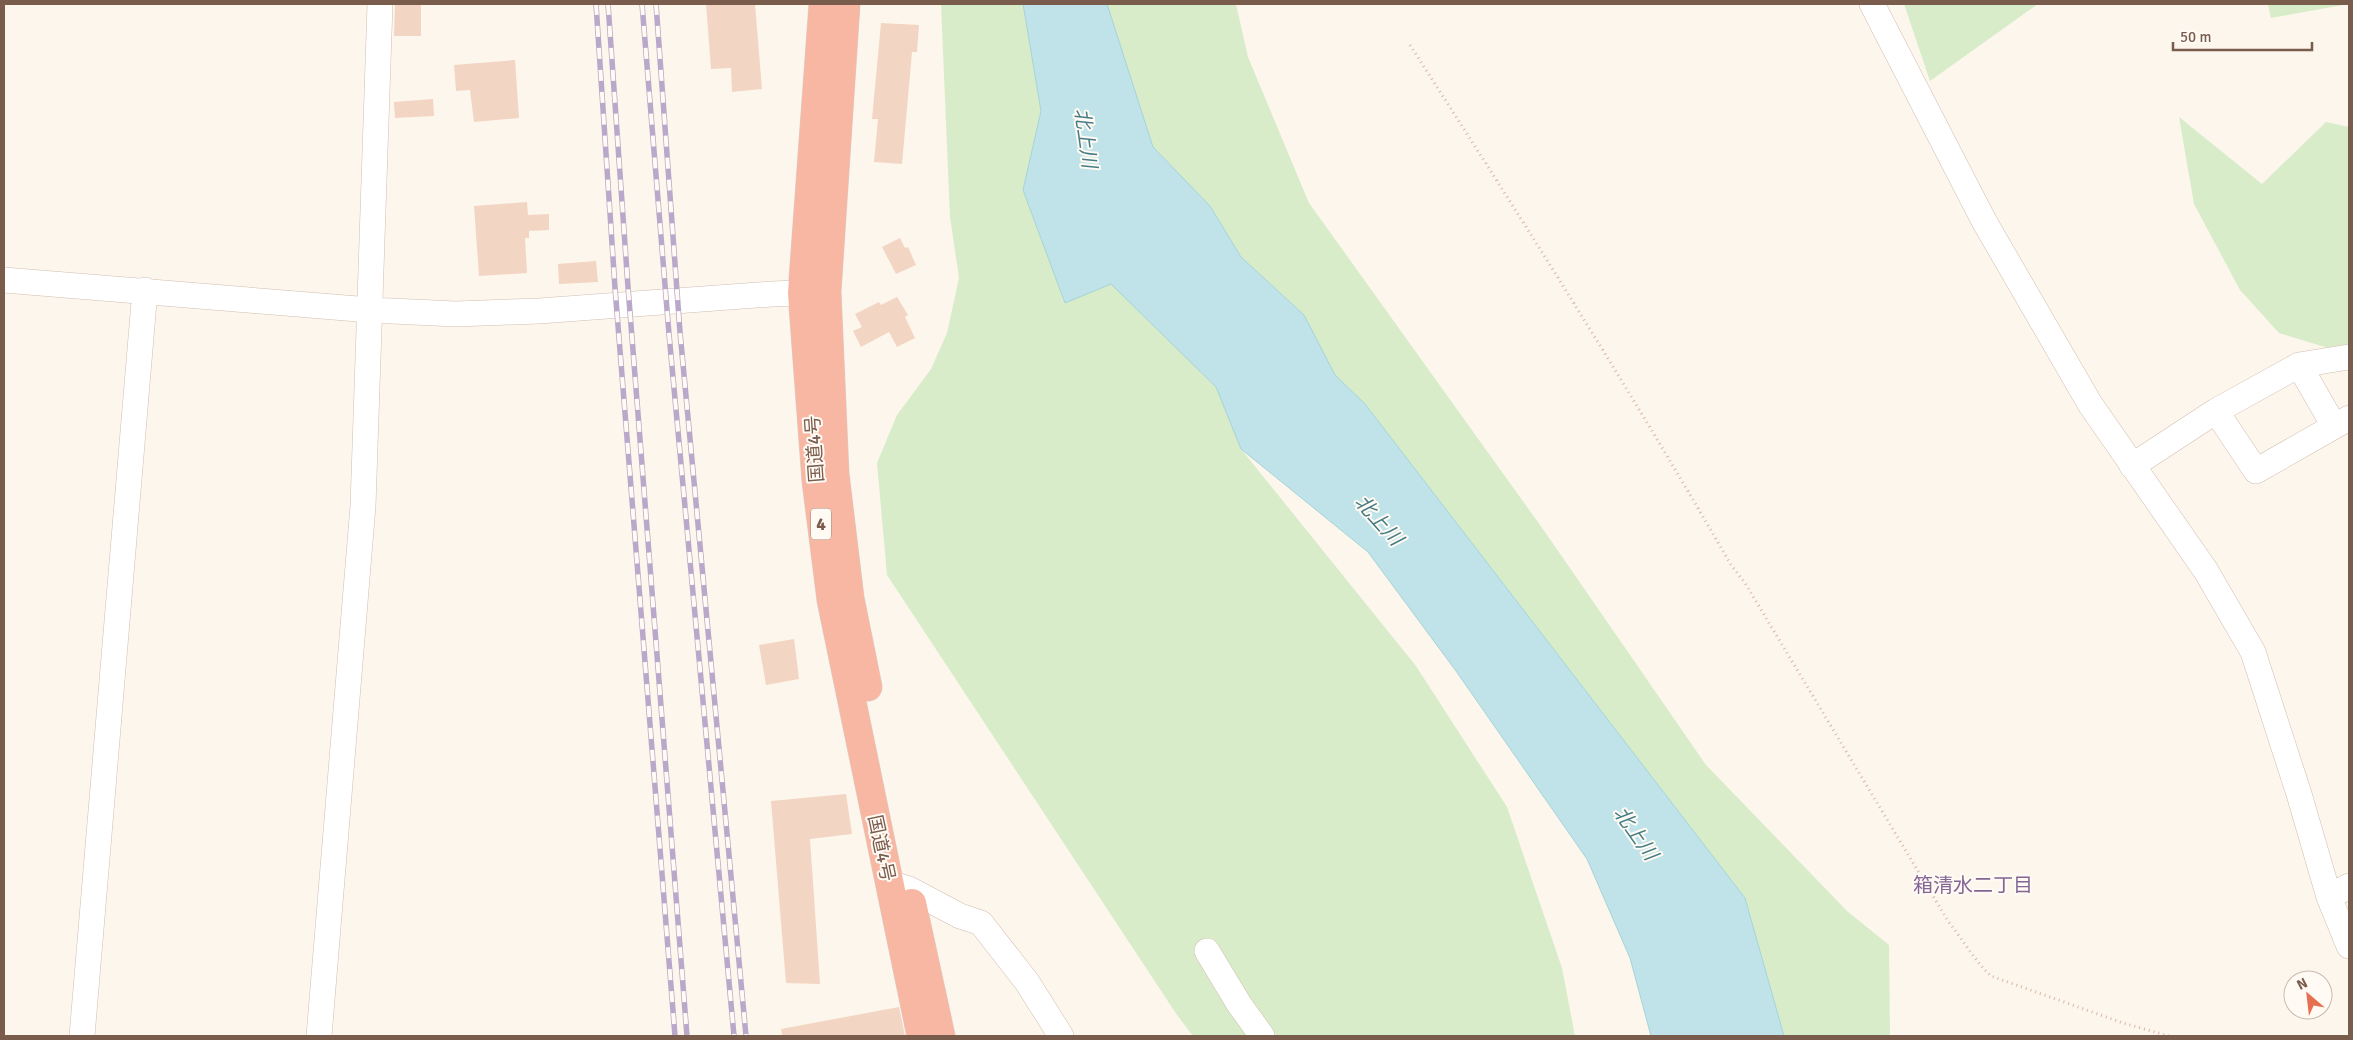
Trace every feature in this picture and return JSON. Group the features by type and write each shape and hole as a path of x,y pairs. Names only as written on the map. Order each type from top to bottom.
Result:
{"highway":[{"name":"国道4号","path":"823,4 815,293 816,481 831,600 899,886 941,1036"},
{"name":"国道4号","path":"815,293 846,4"},
{"name":"国道4号","path":"899,886 921,1036"}],"street":[{"path":"319,1036 363,506 380,4"},
{"path":"1872,4 1984,221 2090,404 2206,571 2253,652 2300,794 2339,892 2349,946"},
{"path":"4,280 145,290 370,310 456,314 539,311 772,294 815,293"},
{"path":"82,1036 145,290"},
{"path":"2132,466 2216,411 2299,365 2349,357"},
{"path":"2216,411 2256,471 2342,422 2299,365"},
{"path":"899,886 960,916 981,922 1027,982 1061,1036"},
{"path":"1207,951 1239,1004 1262,1036"}],"path":[{"path":"1410,45 1519,213 1644,415 1731,565 1745,583 1948,921 1966,945 1975,962 1991,976 2124,1023 2169,1036"}],"green space":[{"path":"941,4 1023,4 1041,111 1023,190 1065,302 1111,284 1217,387 1241,449 1416,666 1507,807 1562,968 1575,1036 1193,1036 1177,1015 887,575 877,463 897,415 931,369 947,333 959,278 950,217"},
{"path":"1107,4 1236,4 1248,57 1309,203 1545,532 1706,765 1847,911 1889,945 1890,1036 1784,1036 1745,898 1365,404 1335,375 1304,315 1241,257 1210,206 1153,147"},
{"path":"1904,4 2038,4 1930,81"},
{"path":"2268,4 2349,4 2271,18"},
{"path":"2179,117 2262,184 2326,122 2349,127 2349,352 2335,350 2279,333 2240,290 2194,204"}],"water":[{"name":"北上川","path":"1023,4 1107,4 1153,147 1210,206 1241,257 1304,315 1335,375 1365,404 1745,898 1784,1036 1651,1036 1630,958 1587,859 1456,671 1368,552 1241,449 1216,387 1111,284 1065,303 1023,190 1041,111"}],"building":[{"path":"395,4 421,4 421,36 394,36"},
{"path":"706,4 755,4 762,89 732,92 731,68 711,69"},
{"path":"881,23 919,25 917,52 912,52 902,164 874,162 878,119 872,119"},
{"path":"515,60 519,118 474,122 470,90 456,91 454,65"},
{"path":"433,99 434,116 395,118 394,102"},
{"path":"527,202 528,215 549,214 549,230 529,231 529,238 525,238 527,273 479,276 474,206"},
{"path":"900,238 905,248 908,247 916,265 896,274 882,247"},
{"path":"596,261 598,282 559,284 558,264"},
{"path":"897,297 908,315 905,317 915,338 897,347 889,332 861,347 853,331 862,327 855,314 879,302 881,305"},
{"path":"794,639 799,679 766,685 759,645"},
{"path":"846,794 852,834 810,839 820,984 786,983 771,801"},
{"path":"899,1007 905,1036 782,1036 781,1029"}],"railway":[{"path":"596,4 615,288 675,1036"},
{"path":"608,4 628,287 687,1036"},
{"path":"642,4 669,334 734,1036"},
{"path":"656,4 680,332 746,1036"}],"district":[{"name":"箱清水二丁目","path":"1973,885"}]}
